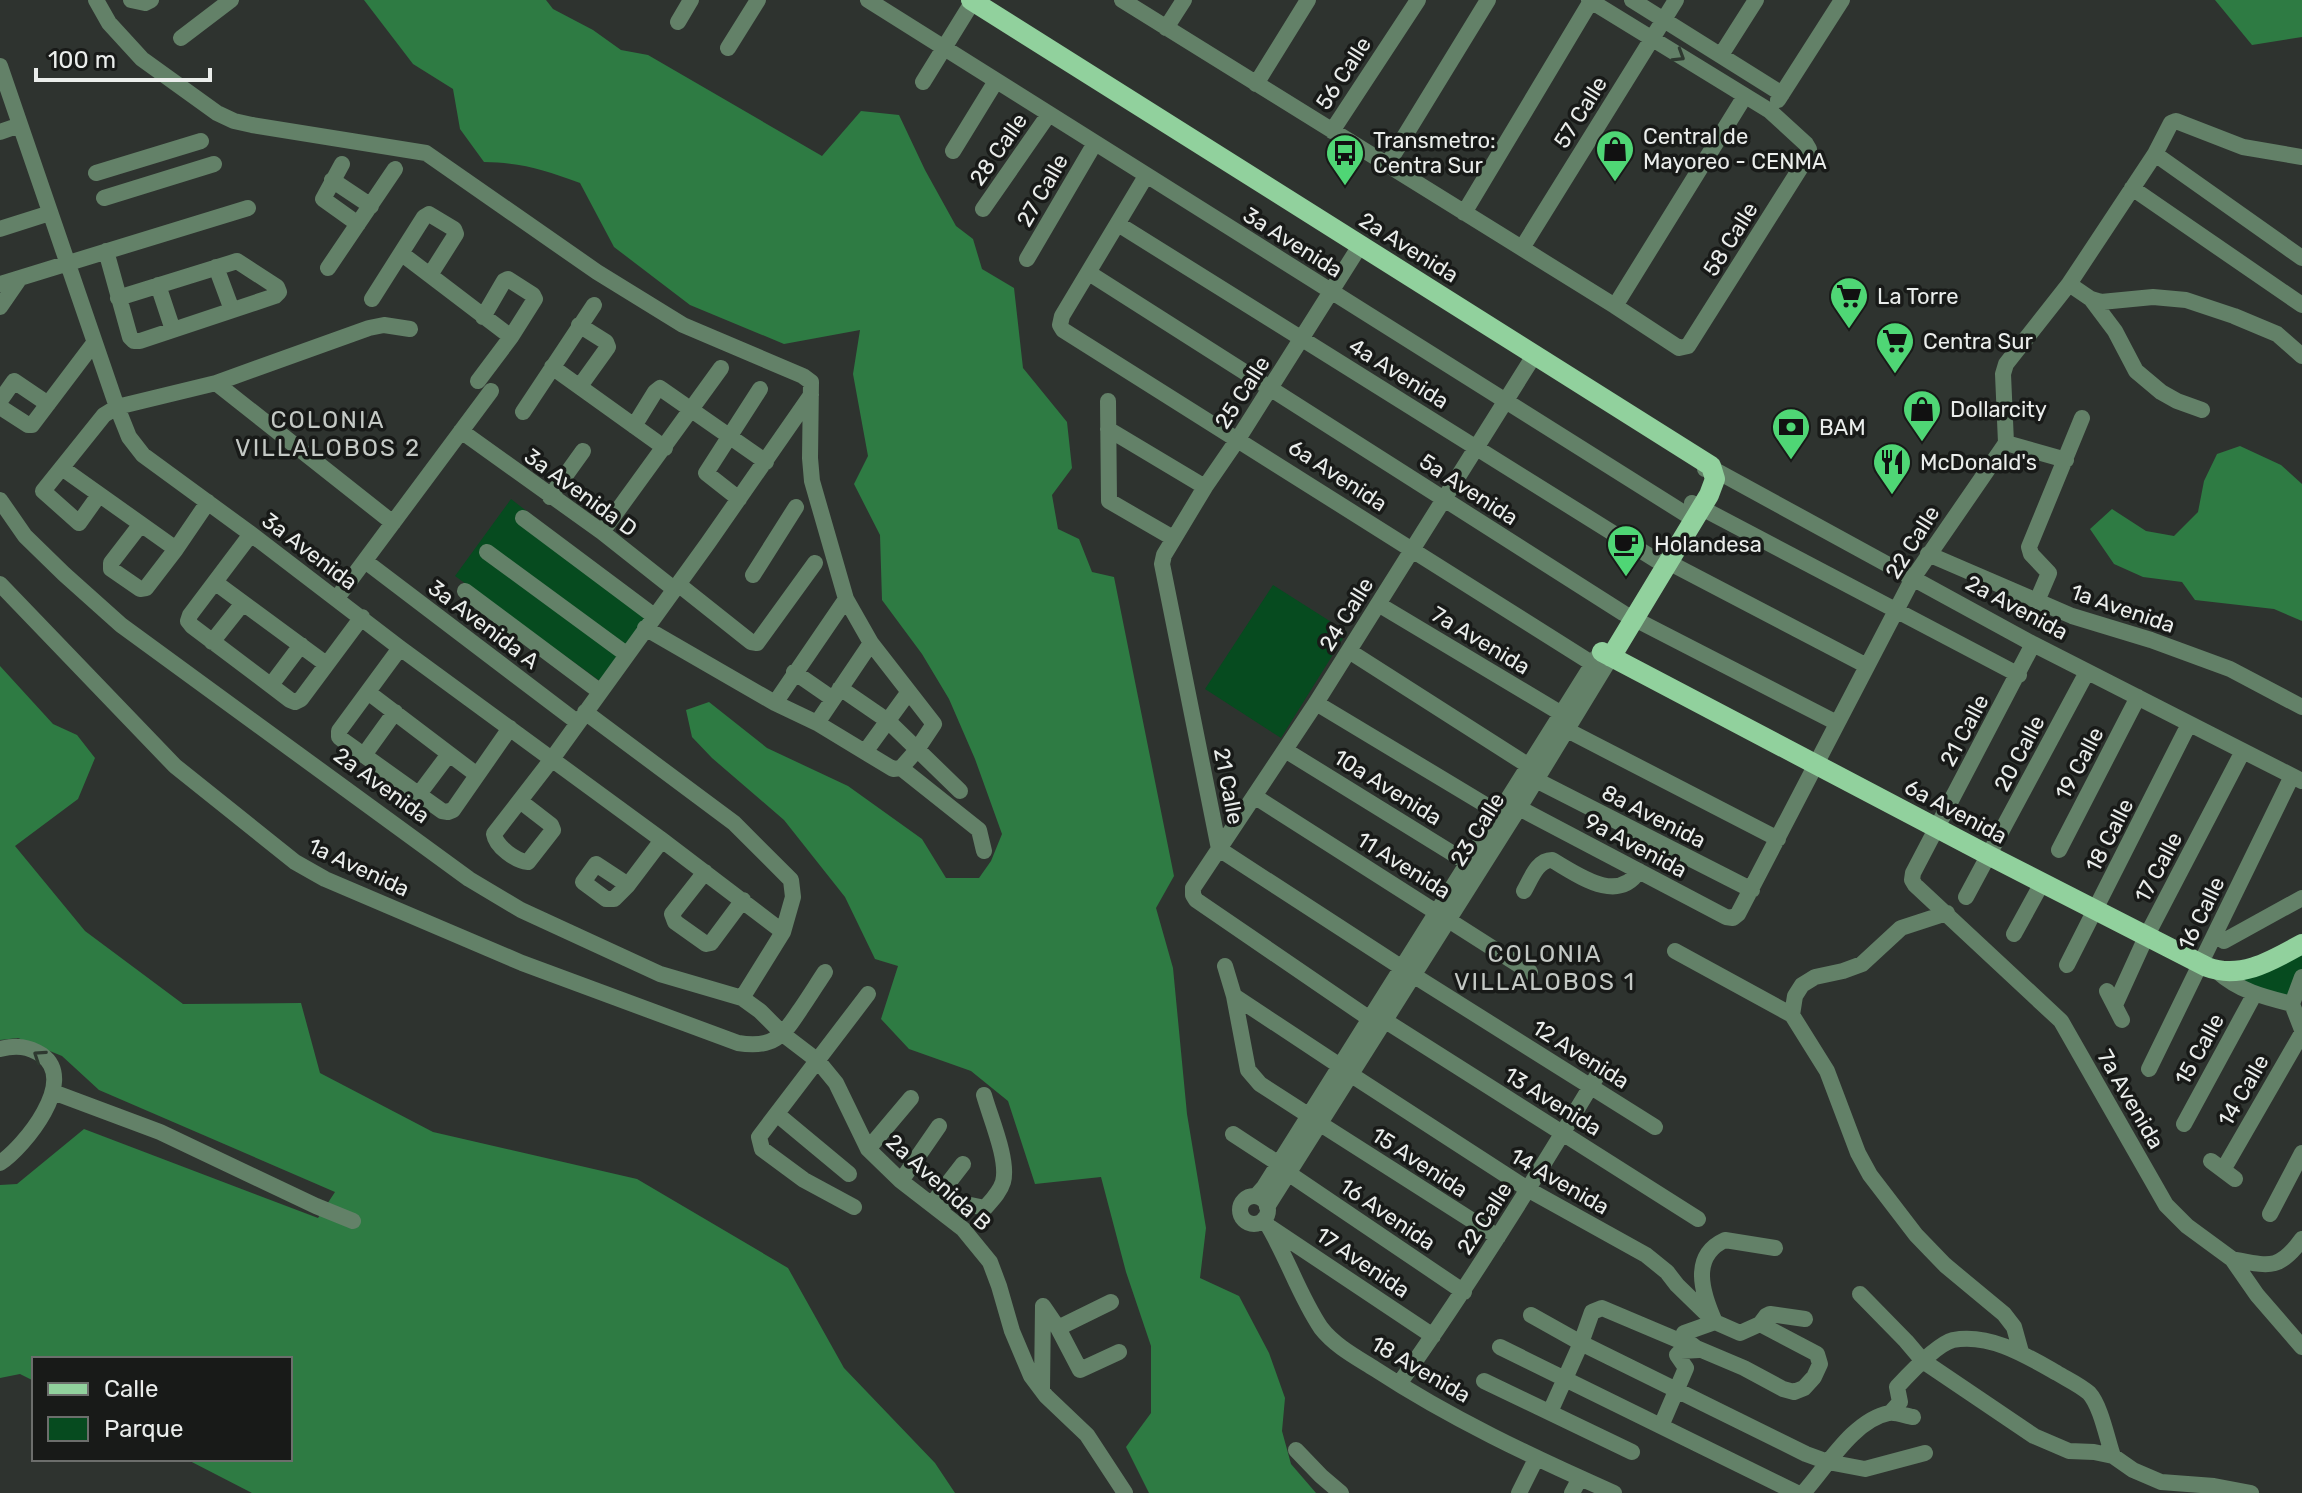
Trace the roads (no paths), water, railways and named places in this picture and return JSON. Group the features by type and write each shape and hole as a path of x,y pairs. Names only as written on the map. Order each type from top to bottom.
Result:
{"main road":[{"name":"2a Avenida","path":"972,1 1535,354 1706,466"},
{"name":"23 Calle","path":"1602,657 1693,511 1713,486 1706,466"},
{"name":"6a Avenida","path":"1602,657 2209,967"},
{"path":"2209,967 2242,970 2256,967 2302,944"}],"street":[{"path":"96,0 109,23 142,59 217,113 252,125 426,153 597,272 683,325 811,382 812,481 846,599 871,643 934,724 901,768 893,769 817,723 775,703 649,622 523,518"},
{"path":"131,0 145,3 151,0"},
{"path":"181,38 231,0"},
{"path":"678,22 691,0"},
{"path":"728,48 758,0"},
{"name":"3a Avenida","path":"868,0 1506,401 1693,511 2019,675"},
{"path":"995,0 1008,23"},
{"path":"1122,0 1615,306 1745,96"},
{"path":"1166,28 1184,0"},
{"path":"1256,84 1308,0"},
{"name":"56 Calle","path":"1332,131 1418,0"},
{"path":"1387,165 1488,0"},
{"path":"1464,213 1590,0 1770,111 1842,0"},
{"path":"1632,0 1782,94"},
{"name":"57 Calle","path":"1522,248 1676,0"},
{"path":"1721,55 1756,0"},
{"path":"923,82 972,1"},
{"name":"3a Avenida","path":"1,73 117,407 129,437 143,455 783,932"},
{"path":"953,151 996,81"},
{"name":"58 Calle","path":"1615,306 1679,348 1688,346 1808,156 1806,144 1770,111"},
{"name":"28 Calle","path":"983,209 1049,114"},
{"path":"2066,460 2006,443 2003,374 2006,364 2069,284 2155,154 2171,123 2176,121 2243,147 2302,157"},
{"path":"0,132 20,125"},
{"path":"96,173 201,141"},
{"name":"27 Calle","path":"1027,259 1095,143"},
{"path":"177,148 186,172"},
{"path":"2155,154 2302,258"},
{"path":"104,198 214,164"},
{"path":"342,164 323,199 352,221"},
{"path":"328,268 352,221 395,169"},
{"path":"1089,273 1146,176"},
{"path":"332,180 365,202"},
{"path":"2132,188 2302,305"},
{"path":"0,284 248,208"},
{"path":"0,229 50,213"},
{"path":"372,299 424,217 429,214 454,229 456,234 430,275"},
{"name":"4a Avenida","path":"1118,224 1662,561 1867,666"},
{"name":"25 Calle","path":"1162,564 1173,538 1361,244"},
{"path":"106,251 118,298 130,337 134,341 275,296 279,292 277,287 237,261 118,298"},
{"path":"402,254 511,337"},
{"path":"216,267 232,310"},
{"name":"6a Avenida","path":"1089,273 1062,316 1060,325 1063,330 1412,551 1602,657"},
{"name":"5a Avenida","path":"1089,273 1628,616 1837,723"},
{"path":"0,307 20,278"},
{"path":"337,598 461,431 535,299 508,279 483,317"},
{"path":"2069,284 2101,302 2153,297 2186,300 2277,334 2302,356"},
{"path":"158,285 173,330"},
{"path":"2091,299 2115,331 2136,371 2161,392 2202,410"},
{"path":"523,412 594,305"},
{"path":"99,495 81,522 77,522 43,494 104,415 117,407 216,383 369,328 384,325 410,329"},
{"path":"579,325 606,342 608,347 580,386"},
{"path":"0,407 30,426 94,343"},
{"name":"24 Calle","path":"1193,895 1193,888 1316,703 1535,354"},
{"path":"552,367 665,448"},
{"path":"602,532 721,368"},
{"path":"0,401 14,381 48,404"},
{"path":"216,383 393,523"},
{"path":"634,426 660,388 766,462"},
{"path":"739,499 706,473 760,389"},
{"path":"520,801 813,393"},
{"path":"1108,401 1109,501 1173,538"},
{"path":"2037,601 2050,576 2031,554 2029,547 2082,418"},
{"path":"1108,429 1205,487"},
{"name":"3a Avenida D","path":"461,431 751,642 757,643 815,563"},
{"name":"22 Calle","path":"1733,918 1752,890 1913,578 2006,443"},
{"path":"550,497 583,451"},
{"name":"2a Avenida","path":"1706,466 2033,644 2297,778"},
{"path":"62,468 176,549"},
{"name":"2a Avenida","path":"0,500 25,536 121,625 469,879 521,910 660,974 742,998 784,1035"},
{"path":"141,524 111,563 111,569 116,574 140,589 146,588 208,502"},
{"path":"753,575 796,507"},
{"path":"251,534 190,615 188,621 192,626 212,642 295,702 301,699 362,617"},
{"path":"487,552 626,654"},
{"name":"1a Avenida","path":"1928,554 2072,616 2230,669 2302,707"},
{"name":"3a Avenida A","path":"365,561 734,823 791,880 793,897 783,932"},
{"name":"21 Calle","path":"1162,564 1219,849 1407,972"},
{"path":"216,583 326,664"},
{"name":"1a Avenida","path":"0,584 175,766 310,872 522,963 738,1043 755,1046 784,1035"},
{"path":"465,591 599,691"},
{"path":"775,703 846,599"},
{"path":"212,642 243,603"},
{"name":"7a Avenida","path":"1378,604 1564,722 1778,839"},
{"path":"817,723 871,643"},
{"name":"21 Calle","path":"1912,880 2033,644"},
{"path":"271,685 301,645"},
{"path":"400,648 339,731 339,737 442,811 448,812 453,810 510,728"},
{"name":"8a Avenida","path":"1349,651 1532,773 1752,890"},
{"name":"23 Calle","path":"1442,916 1468,863 1499,813 1532,773 1602,657"},
{"path":"794,672 888,721 960,791"},
{"name":"20 Calle","path":"1966,897 2087,672"},
{"path":"369,693 477,775"},
{"path":"865,752 908,693"},
{"name":"19 Calle","path":"2059,850 2138,697"},
{"path":"1316,703 1499,813"},
{"path":"364,755 395,712"},
{"name":"18 Calle","path":"2067,965 2189,724"},
{"name":"10a Avenida","path":"1285,750 1468,863"},
{"name":"17 Calle","path":"2114,1006 2146,937 2243,751"},
{"path":"419,794 449,754"},
{"path":"901,768 979,830 984,851"},
{"name":"23 Calle","path":"1264,1212 1283,1168 1442,916 1519,808 1532,773"},
{"name":"16 Calle","path":"2152,1068 2209,967 2216,935 2297,778"},
{"name":"11 Avenida","path":"1254,796 1530,972"},
{"name":"9a Avenida","path":"1519,808 1733,918"},
{"path":"628,885 662,840"},
{"path":"1524,891 1545,860 1552,860 1601,887 1628,883 1639,871"},
{"path":"705,872 672,914 675,922 706,944 711,943 743,900"},
{"name":"7a Avenida","path":"1912,880 2061,1021 2166,1205 2187,1226 2232,1259 2257,1295 2302,1347"},
{"path":"2216,935 2224,941 2297,901 2302,880"},
{"path":"2014,934 2042,883"},
{"name":"13 Avenida","path":"1193,895 1196,900 1377,1020 1698,1219"},
{"path":"1792,1015 1795,996 1802,985 1815,977 1862,964 1901,928 1947,913"},
{"path":"742,998 783,932"},
{"path":"1675,951 1792,1015 1827,1071 1858,1153 1870,1175 1916,1235 1945,1265 2004,1314 2014,1327 2021,1352"},
{"path":"1225,966 1234,996"},
{"name":"6a Avenida","path":"2209,967 2298,1021"},
{"path":"784,1035 825,972"},
{"name":"12 Avenida","path":"1407,972 1596,1078 1655,1127"},
{"name":"14 Calle","path":"2223,1170 2298,1021 2302,977"},
{"path":"854,1207 804,1180 762,1149 759,1137 868,994"},
{"name":"15 Calle","path":"2177,1106 2186,1129 2254,995"},
{"name":"14 Avenida","path":"1234,996 1529,1190 1646,1255 1667,1272 1715,1322 1740,1333 1760,1324"},
{"name":"15 Avenida","path":"1234,996 1248,1070 1260,1084 1498,1237"},
{"name":"2a Avenida B","path":"784,1035 818,1061 836,1083 868,1149 901,1181 934,1202 963,1229 990,1262 1023,1360 1042,1389 1087,1435 1125,1493"},
{"path":"0,1049 23,1046 47,1059 52,1066 55,1086 44,1112 13,1154 0,1163"},
{"name":"22 Calle","path":"1399,1384 1464,1292 1596,1078"},
{"path":"53,1092 160,1132 353,1221"},
{"path":"934,1202 985,1208 1002,1186 1001,1155 984,1095"},
{"path":"868,1149 911,1098"},
{"path":"778,1115 849,1174"},
{"path":"901,1181 939,1126"},
{"name":"16 Avenida","path":"1233,1134 1464,1292"},
{"path":"2270,1214 2302,1153"},
{"path":"934,1202 963,1164"},
{"name":"17 Avenida","path":"1264,1212 1433,1336"},
{"name":"18 Avenida","path":"1264,1212 1310,1308 1322,1329 1336,1343 1399,1384 1536,1459 1576,1486 1614,1493"},
{"path":"2232,1259 2274,1264 2296,1260 2302,1239"},
{"path":"1699,1350 1686,1340 1684,1333 1715,1322 1707,1305 1702,1276 1702,1265 1710,1249 1725,1240 1775,1248"},
{"path":"1860,1294 1923,1361 2034,1436 2069,1451 2113,1456 2133,1470 2161,1482 2214,1486 2251,1493"},
{"path":"1058,1328 1111,1302"},
{"path":"1042,1389 1043,1306 1080,1370 1119,1352"},
{"path":"1550,1412 1592,1312 1602,1308 1794,1392 1804,1388 1814,1377 1820,1364 1817,1354 1760,1324 1766,1316 1775,1314 1805,1319"},
{"path":"1531,1315 1581,1343 1828,1462 1865,1469 1925,1453"},
{"path":"1803,1493 1828,1462 1871,1420 1891,1412 1900,1402 1897,1387 1923,1361 1951,1341 1972,1340 2021,1352 2089,1394 2096,1405 2113,1456"},
{"path":"1500,1347 1797,1493"},
{"path":"1661,1426 1686,1368 1677,1355 1681,1351 1699,1350"},
{"path":"1484,1381 1632,1452"},
{"path":"1891,1412 1913,1417"},
{"path":"1296,1450 1341,1493"},
{"path":"1519,1493 1536,1459"}],"place":[{"name":"Central de Mayoreo - CENMA","path":"1615,183"},
{"name":"Transmetro: Centra Sur","path":"1345,187"},
{"name":"La Torre","path":"1849,330"},
{"name":"Centra Sur","path":"1895,375"},
{"name":"Dollarcity","path":"1922,443"},
{"name":"BAM","path":"1791,461"},
{"name":"McDonald's","path":"1892,496"},
{"name":"Holandesa","path":"1626,578"}],"district":[{"name":"COLONIA VILLALOBOS 2","path":"328,434"},
{"name":"COLONIA VILLALOBOS 1","path":"1545,968"}]}
